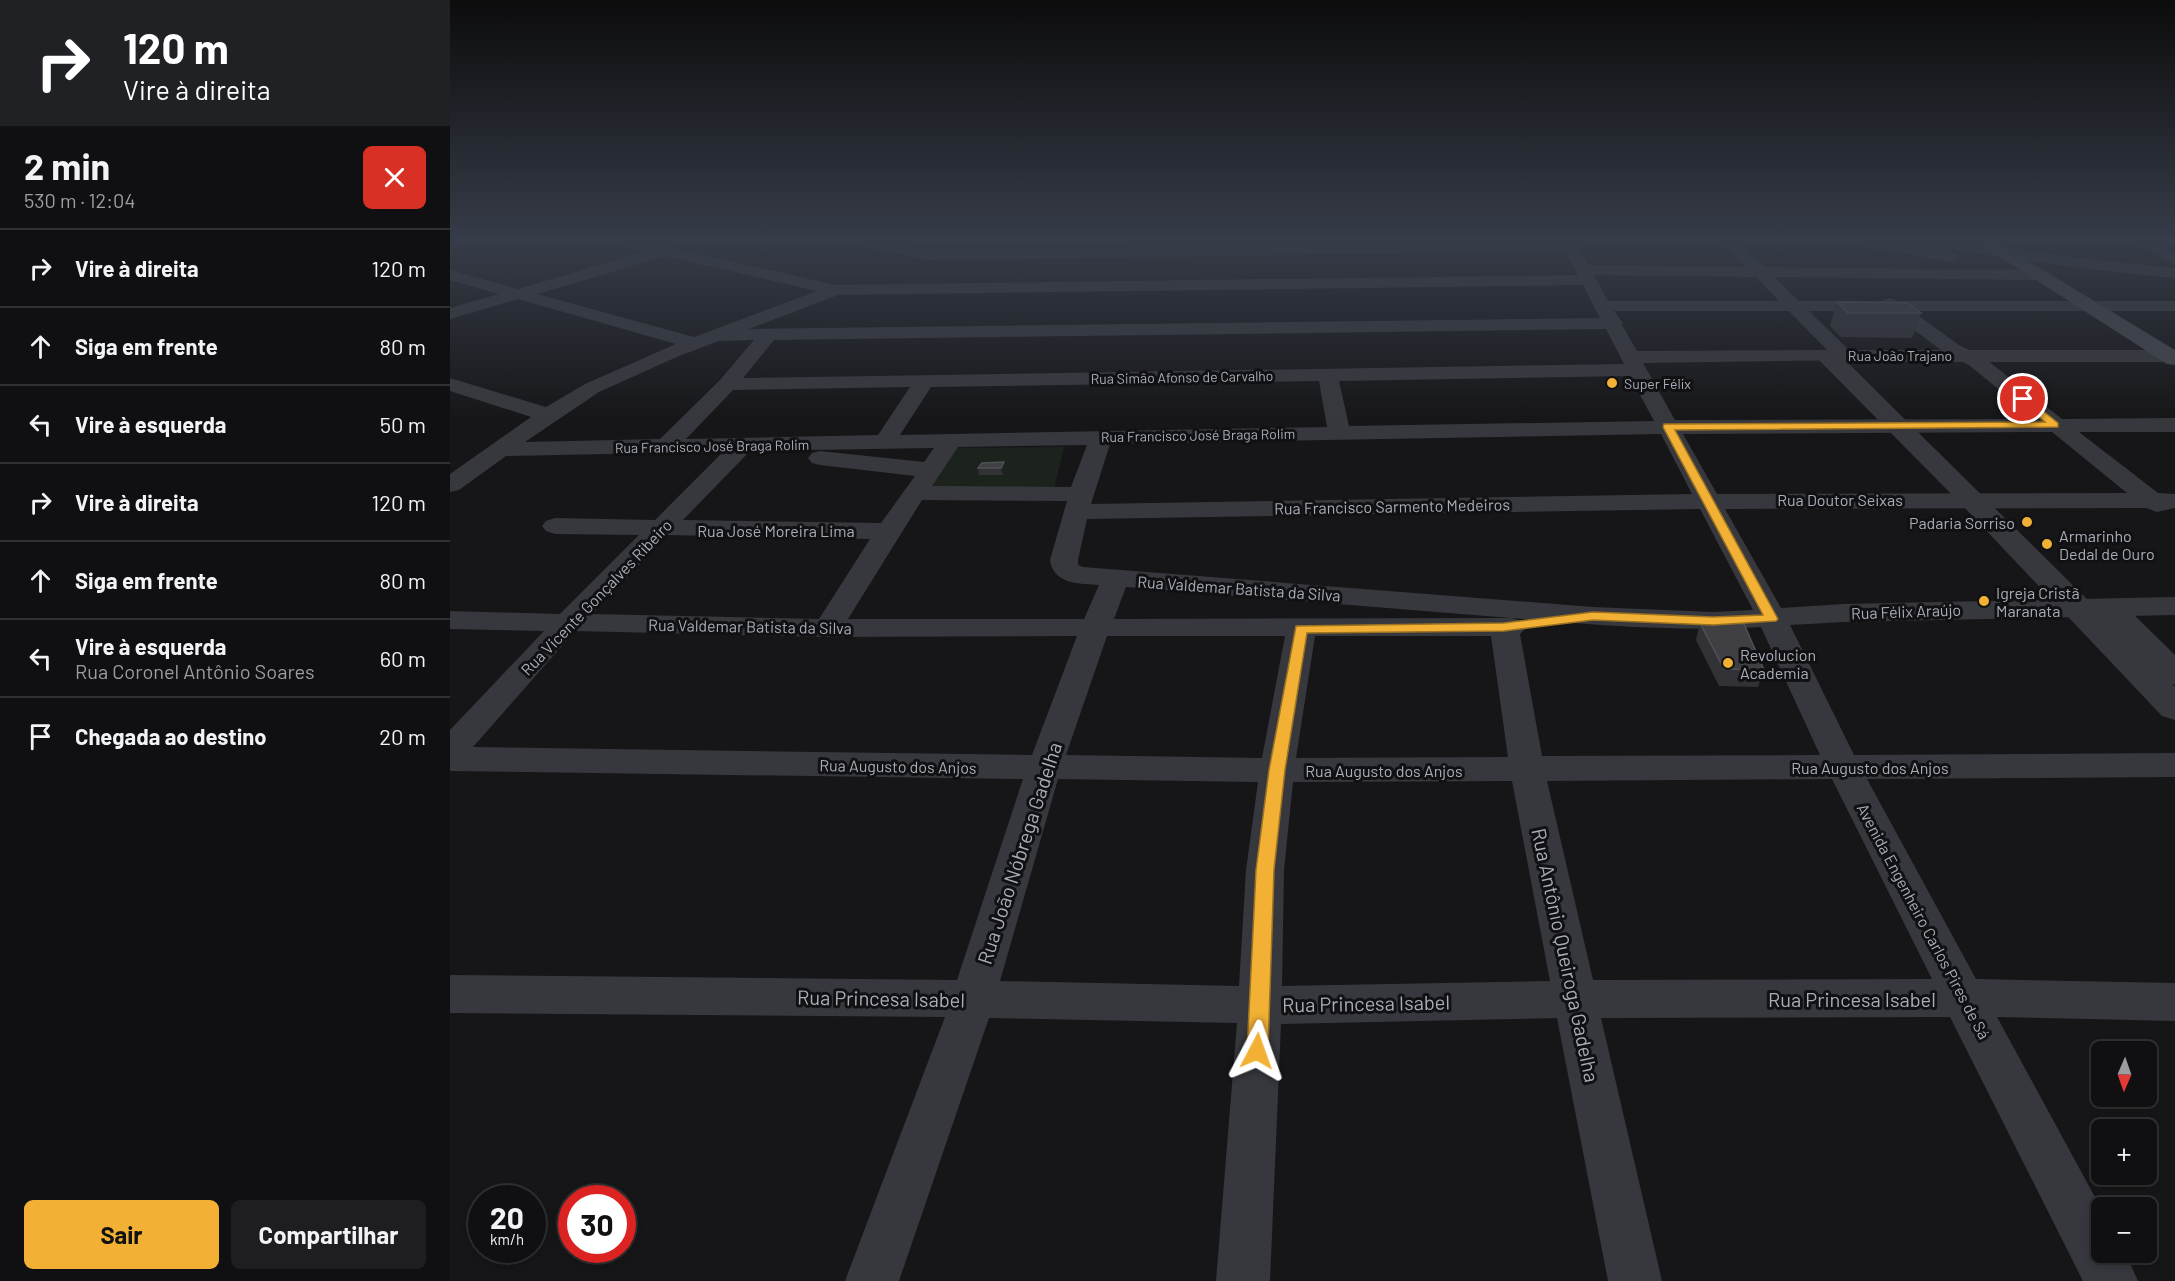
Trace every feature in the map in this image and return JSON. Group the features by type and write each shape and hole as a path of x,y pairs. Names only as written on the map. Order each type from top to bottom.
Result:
{"main road":[{"path":"2080,302 2173,357"}],"street":[{"path":"450,314 490,302"},
{"path":"544,302 695,343"},
{"path":"450,485 548,415 592,388 695,343 805,302"},
{"path":"948,332 966,302"},
{"path":"1317,302 1319,327"},
{"path":"718,335 948,332 1159,353 1457,302"},
{"name":"Avenida Engenheiro Carlos Pires de Sá","path":"1601,302 1772,619 1842,767 1965,998 2111,1281"},
{"path":"1762,302 1785,305 2175,306"},
{"path":"1782,302 1905,425 1984,499 2107,606 2175,674"},
{"path":"1889,302 1976,361 2055,425 2164,501 2175,519"},
{"path":"664,447 727,384 768,335"},
{"name":"Rua Simão Afonso de Carvalho","path":"727,384 924,381 1159,353 1328,374 1634,363"},
{"name":"Rua João Trajano","path":"1634,363 1836,356 2173,357"},
{"path":"1328,374 1339,432"},
{"path":"885,441 924,381"},
{"path":"450,384 548,415"},
{"name":"Rua Francisco José Braga Rolim","path":"500,449 741,447 952,439 1668,427 2175,425"},
{"path":"1101,436 1078,503 1064,560 1065,569 1077,574 1116,579"},
{"path":"828,628 888,531 952,439"},
{"path":"741,447 929,470"},
{"name":"Rua Vicente Gonçalves Ribeiro","path":"450,751 568,622 663,529 741,447"},
{"path":"914,493 1078,503"},
{"path":"1984,499 2076,606 2175,708"},
{"name":"Rua Doutor Seixas","path":"1708,500 2164,501"},
{"name":"Rua Francisco Sarmento Medeiros","path":"1078,503 1708,500"},
{"name":"Rua José Moreira Lima","path":"555,526 888,531"},
{"name":"Rua Valdemar Batista da Silva","path":"450,620 828,628 1093,628 1116,579 1593,616 1713,621 1772,619"},
{"path":"2107,606 2175,606"},
{"name":"Rua Félix Araújo","path":"1772,619 1844,613 2107,606"},
{"path":"1093,628 1504,627 1593,616"},
{"name":"Rua Antônio Queiroga Gadelha","path":"1504,627 1527,770 1635,1281"},
{"name":"Rua João Nóbrega Gadelha","path":"872,1281 973,999 1093,628"},
{"path":"1243,1281 1260,1005 1265,870 1277,770 1301,629"},
{"name":"Rua Augusto dos Anjos","path":"450,759 1277,770 2175,765"},
{"name":"Rua Princesa Isabel","path":"450,994 973,999 1260,1005 1574,999 1965,998 2175,1002"}],"shaded area":[{"path":"1064,447 1054,489 918,488 948,448"}],"building":[{"path":"1837,302 1908,303 1921,313 1848,313"},
{"path":"1004,462 1001,468 978,468 982,463"},
{"path":"1700,623 1744,624 1764,670 1724,669"}],"place":[{"name":"Super Félix","path":"1612,383"},
{"name":"Padaria Sorriso","path":"2027,522"},
{"name":"Armarinho Dedal de Ouro","path":"2047,544"},
{"name":"Igreja Cristã Maranata","path":"1984,601"},
{"name":"Revolucion Academia","path":"1728,663"}],"route":[{"path":"1257,1051 1265,870 1277,770 1301,629 1504,627 1544,624 1593,616 1713,621 1772,619 1668,427 2055,425 2023,399"}]}
